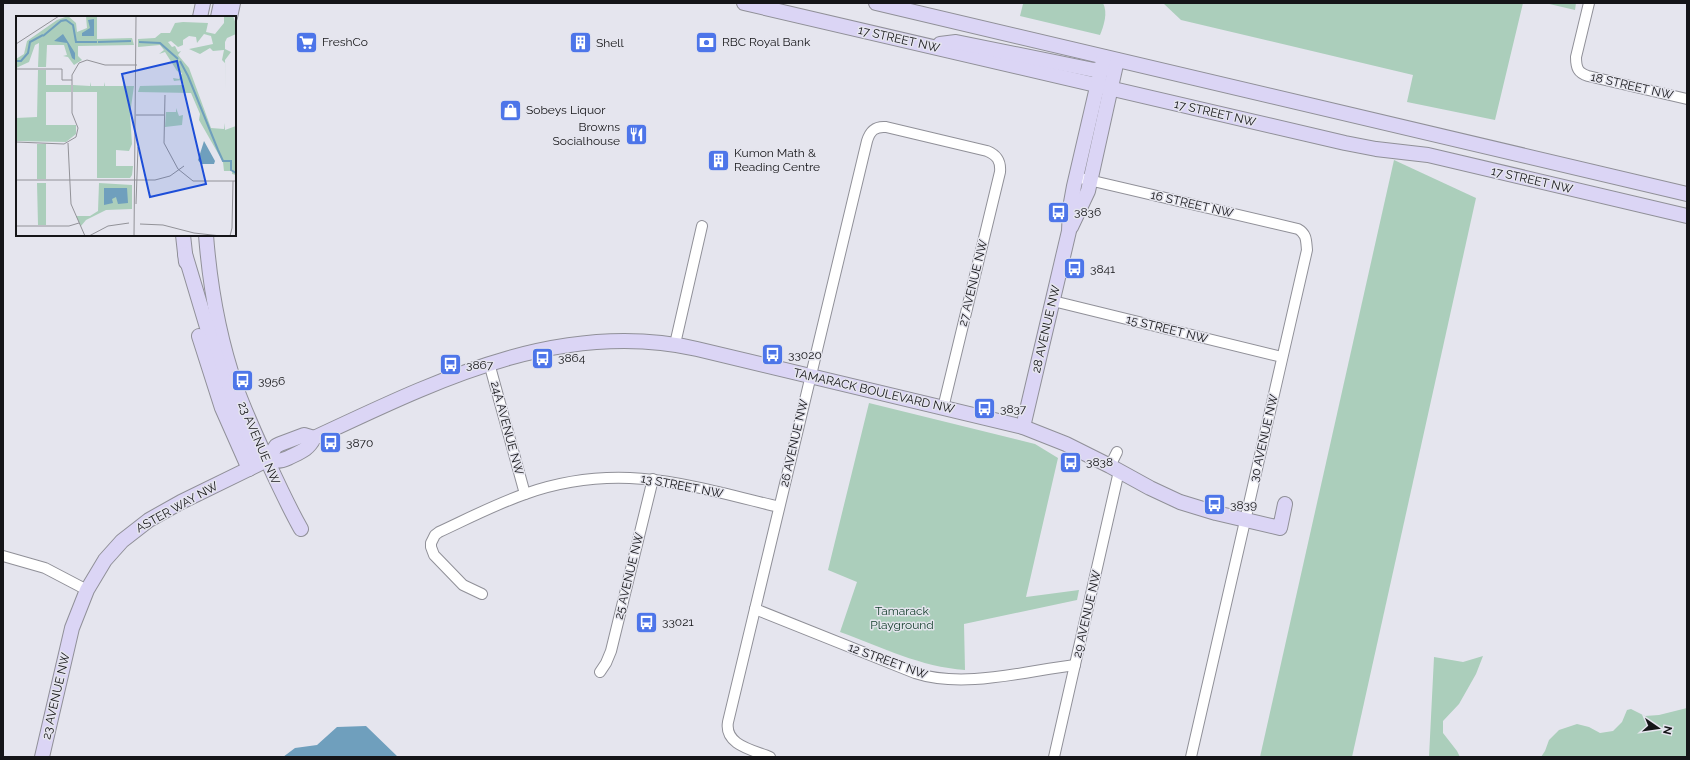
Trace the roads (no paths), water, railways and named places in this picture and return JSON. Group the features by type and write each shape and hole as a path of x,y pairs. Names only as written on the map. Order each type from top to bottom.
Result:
{"main road":[{"path":"200,16 203,3"},
{"path":"218,16 220,3"},
{"path":"230,16 233,3"},
{"name":"17 STREET NW","path":"744,3 1350,145 1428,155 1687,216"},
{"name":"17 STREET NW","path":"876,3 1107,62 1687,194"},
{"path":"926,45 956,42 1107,62"},
{"name":"28 AVENUE NW","path":"1023,427 1069,231 1070,208 1097,85 1107,62"},
{"name":"28 AVENUE NW","path":"1069,231 1083,203 1091,180 1111,89 1107,62"},
{"name":"23 AVENUE NW","path":"183,236 199,334 208,368 222,408 248,470"},
{"name":"23 AVENUE NW","path":"206,236 212,292 227,360 246,413 283,498 301,529"},
{"path":"185,254 216,359 235,414 248,443 254,452 258,457 267,460"},
{"name":"TAMARACK BOULEVARD NW","path":"267,460 276,446 304,435 314,438 423,389 489,363 536,350 583,343 635,341 675,344 1023,427 1066,444 1180,502 1204,510 1280,528 1285,504"},
{"name":"ASTER WAY NW","path":"87,590 112,551 137,528 182,502 267,460"},
{"name":"23 AVENUE NW","path":"42,757 72,628 87,590"}],"street":[{"name":"18 STREET NW","path":"1589,3 1576,57 1578,70 1588,76 1687,99"},
{"name":"27 AVENUE NW","path":"873,129 881,126 987,151 999,159 1000,172 943,408"},
{"name":"26 AVENUE NW","path":"770,757 739,745 729,736 727,731 728,722 867,141 873,129"},
{"name":"16 STREET NW","path":"1076,177 1298,229 1305,235"},
{"path":"675,344 702,226"},
{"name":"30 AVENUE NW","path":"1191,757 1246,520 1306,250 1305,235"},
{"name":"15 STREET NW","path":"1053,301 1282,357"},
{"name":"24A AVENUE NW","path":"489,363 525,494"},
{"path":"1114,469 1116,452"},
{"name":"29 AVENUE NW","path":"1054,757 1075,664 1114,469"},
{"name":"13 STREET NW","path":"482,594 463,585 434,555 431,543 435,535 525,494 547,487 582,480 618,477 652,479 696,487 779,507"},
{"name":"25 AVENUE NW","path":"600,672 611,651 652,479"},
{"path":"3,556 45,568 87,590"},
{"name":"12 STREET NW","path":"755,609 915,673 940,679 965,680 1075,664"}],"water":[{"path":"366,726 398,757 283,757 295,748 317,745 337,727"}],"place":[{"name":"FreshCo","path":"306,42"},
{"name":"RBC Royal Bank","path":"707,42"},
{"name":"Shell","path":"581,43"},
{"name":"Sobeys Liquor","path":"511,110"},
{"name":"Browns Socialhouse","path":"636,134"},
{"name":"Kumon Math & Reading Centre","path":"719,160"},
{"name":"3836","path":"1059,212"},
{"name":"3841","path":"1074,269"},
{"name":"33020","path":"773,355"},
{"name":"3864","path":"543,358"},
{"name":"3867","path":"450,365"},
{"name":"3956","path":"242,381"},
{"name":"3837","path":"985,409"},
{"name":"3870","path":"331,443"},
{"name":"3838","path":"1071,462"},
{"name":"3839","path":"1214,505"},
{"name":"33021","path":"646,622"}],"park label":[{"name":"Tamarack Playground","path":"902,618"}]}
